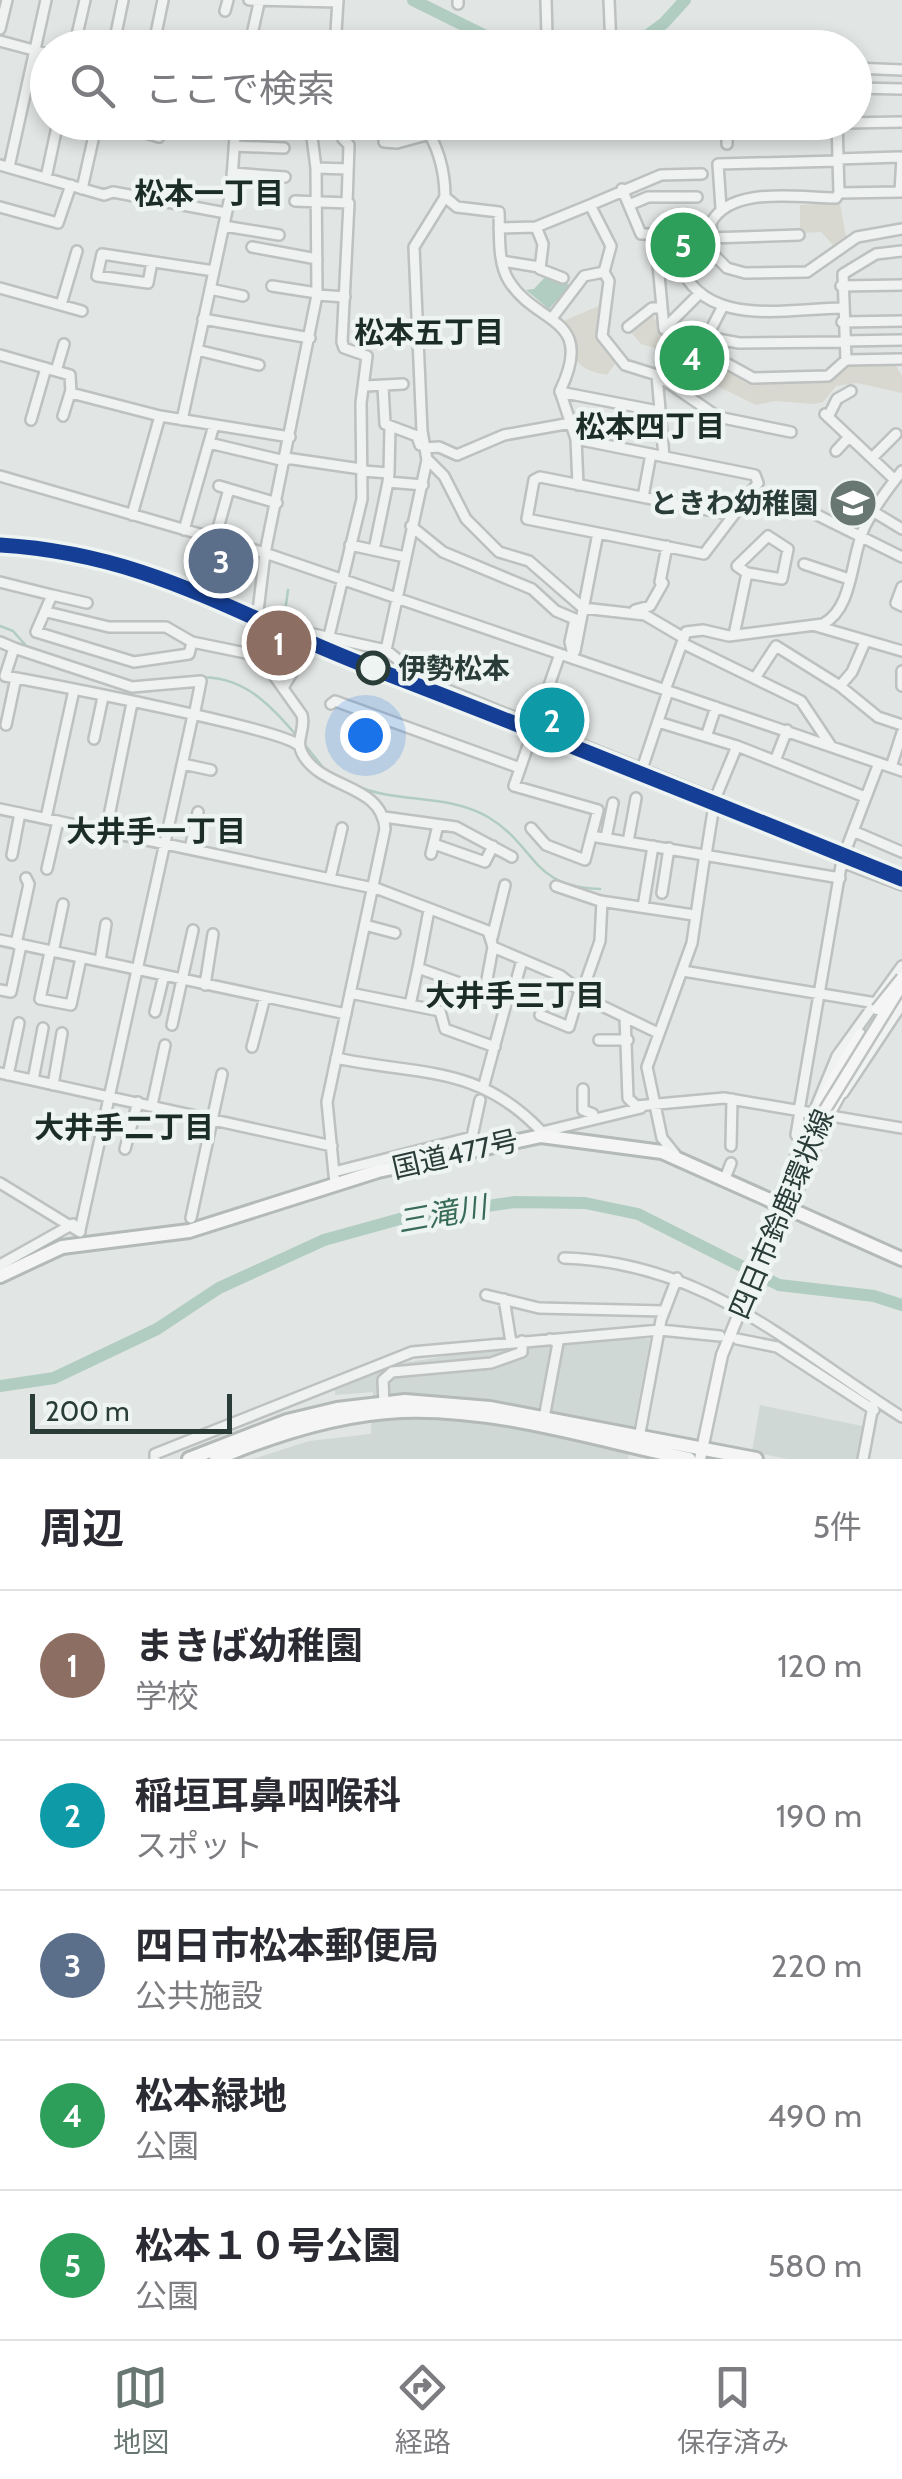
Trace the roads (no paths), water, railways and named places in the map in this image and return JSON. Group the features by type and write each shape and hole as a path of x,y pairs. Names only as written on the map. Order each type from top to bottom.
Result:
{"highway":[{"name":"国道477号","path":"0,1276 79,1233 190,1231 334,1178 541,1134 662,1152 902,1259"},
{"path":"189,1459 287,1421 453,1403 544,1418 636,1448 756,1459"},
{"path":"216,1459 295,1430 384,1408 466,1415 689,1459"}],"main road":[{"path":"821,1102 902,978"},
{"name":"四日市鈴鹿環状線","path":"701,1454 722,1356 772,1226 820,1117 902,986"},
{"path":"820,1117 840,1096 865,1038 901,1002"}],"street":[{"path":"0,29 6,0"},
{"path":"39,30 46,0"},
{"path":"78,30 84,0"},
{"path":"117,30 124,0"},
{"path":"157,30 163,0"},
{"path":"546,0 547,30"},
{"path":"609,0 610,30"},
{"path":"251,30 254,1 338,1 336,30"},
{"path":"321,24 336,26"},
{"path":"0,41 30,49"},
{"path":"30,66 5,166 82,189 226,213"},
{"path":"872,69 902,70"},
{"path":"872,88 902,89"},
{"path":"872,122 902,122"},
{"path":"46,178 54,140"},
{"path":"82,189 93,140"},
{"path":"182,420 224,226 234,140"},
{"path":"312,140 317,294 265,553 255,636 260,656 304,722 299,741 310,765 370,798 384,817 470,832 512,857"},
{"path":"328,636 362,498 361,403 366,386 367,356 343,346 348,169 345,140"},
{"path":"384,142 408,140"},
{"path":"386,650 428,460 414,248 445,198 444,170 432,140"},
{"path":"727,140 727,144"},
{"path":"837,140 836,198 738,200 721,208 711,223 711,252 723,266 744,273 806,272 857,237 902,229"},
{"path":"234,146 284,148"},
{"path":"721,208 718,164 900,157 901,192 839,193"},
{"path":"316,168 348,169"},
{"path":"232,173 285,177"},
{"path":"499,228 536,228 661,175 702,174"},
{"path":"0,206 58,223 71,186"},
{"path":"622,190 641,234 689,234"},
{"path":"628,205 648,197 698,196"},
{"path":"445,198 465,209 499,212 502,260 509,281 565,329 572,368 560,392 576,440 578,485"},
{"path":"295,200 347,203"},
{"path":"590,206 611,246 604,272 608,281 602,336 626,365 658,374 718,417 791,432"},
{"path":"224,226 280,235"},
{"path":"536,228 543,244 539,267"},
{"path":"710,238 799,236"},
{"path":"252,248 317,259"},
{"path":"61,305 77,251"},
{"path":"711,252 658,264 664,329 700,351 753,378 828,376 846,360 902,360"},
{"path":"842,274 876,254 902,252"},
{"path":"152,262 148,284 96,276 102,254 152,262 214,272"},
{"path":"828,258 842,274 842,342 846,360"},
{"path":"502,260 539,267 562,278"},
{"path":"678,260 698,294 722,308 842,308"},
{"path":"552,318 584,276 604,272"},
{"path":"841,286 902,285"},
{"path":"272,286 344,297"},
{"path":"0,288 82,311"},
{"path":"210,289 242,296"},
{"path":"664,329 698,294"},
{"path":"628,327 652,308 660,308"},
{"path":"700,351 722,308"},
{"path":"204,319 310,338"},
{"path":"842,322 902,321"},
{"path":"707,338 734,343 902,340"},
{"path":"31,420 64,344"},
{"path":"197,350 259,364"},
{"path":"0,354 70,375 71,389 63,416"},
{"path":"658,374 664,457"},
{"path":"366,386 403,384"},
{"path":"383,386 383,419 390,427 418,436 428,460 444,476 466,520 499,552 529,562 581,604 646,616 683,641 801,701 832,747"},
{"path":"71,389 72,393 160,416 290,437"},
{"path":"642,769 686,632 734,636 813,625 835,615 860,540 898,476 875,461 827,416 837,399 851,390"},
{"path":"560,392 658,411"},
{"path":"132,515 160,416"},
{"path":"425,448 439,447 456,455 498,437 570,424"},
{"path":"184,530 214,425"},
{"path":"374,550 389,478 390,427"},
{"path":"868,476 896,434"},
{"path":"839,451 851,438"},
{"path":"576,440 754,475 758,483 704,554 527,519 534,480 540,477 733,515"},
{"path":"209,443 423,485"},
{"path":"643,498 651,454"},
{"path":"0,476 265,553 897,769 902,733"},
{"path":"215,538 224,488 278,503"},
{"path":"802,508 860,540 902,557"},
{"path":"874,512 902,528"},
{"path":"411,526 443,552 532,589 550,606 572,618"},
{"path":"574,659 581,604 598,533"},
{"path":"768,536 788,549 782,580 747,574 737,566 768,536"},
{"path":"350,545 405,557"},
{"path":"581,604 646,610 662,582 667,546"},
{"path":"804,564 849,579"},
{"path":"734,636 747,574"},
{"path":"0,582 87,603"},
{"path":"892,618 902,587"},
{"path":"52,595 36,632 134,662 189,654 192,642"},
{"path":"574,659 572,618 581,604"},
{"path":"47,612 109,627 166,628 192,642 260,656"},
{"path":"258,613 304,632 386,650 423,680 715,799"},
{"path":"813,625 902,651"},
{"path":"0,642 132,687 201,680 79,1233"},
{"path":"840,686 852,672 865,642"},
{"path":"755,678 776,646 840,686 878,718 902,726"},
{"path":"6,725 7,678 14,648"},
{"path":"531,828 546,846 584,860 598,810 514,786 560,654"},
{"path":"284,688 301,658"},
{"path":"902,671 902,686"},
{"path":"7,678 299,741"},
{"path":"46,818 74,690"},
{"path":"94,739 103,697"},
{"path":"331,704 335,701 396,721 520,768"},
{"path":"106,830 132,703"},
{"path":"707,734 716,707"},
{"path":"658,722 707,734 865,797"},
{"path":"775,761 787,730"},
{"path":"684,1162 664,1144 652,1106 647,1067 656,1032 692,943 715,799 737,746"},
{"path":"796,1135 842,862 879,763"},
{"path":"183,764 211,770"},
{"path":"628,842 636,798"},
{"path":"606,838 612,803"},
{"path":"0,809 373,887 488,931 492,944 561,976 656,1032"},
{"path":"190,849 198,812"},
{"path":"12,855 20,813"},
{"path":"384,817 327,1102 334,1178 472,1137 480,1100"},
{"path":"48,869 58,820"},
{"path":"438,825 432,849 484,862 493,846"},
{"path":"330,879 342,828"},
{"path":"852,832 901,847"},
{"path":"590,836 840,878"},
{"path":"642,907 652,846"},
{"path":"662,893 669,848"},
{"path":"842,862 902,885"},
{"path":"0,990 11,992 29,884 26,878"},
{"path":"484,990 505,885"},
{"path":"556,886 602,901 694,915"},
{"path":"540,1015 569,1027 600,941 602,901"},
{"path":"63,904 40,999 70,1005 81,958"},
{"path":"410,1005 429,910"},
{"path":"100,961 106,924"},
{"path":"365,926 395,933"},
{"path":"172,1025 193,930"},
{"path":"206,985 213,934"},
{"path":"0,940 346,1014"},
{"path":"418,968 511,1000 522,960"},
{"path":"820,1117 821,1102 837,1056 902,966"},
{"path":"683,971 874,1002 901,1002"},
{"path":"154,1012 164,975"},
{"path":"350,993 440,1011 445,1030 495,1046"},
{"path":"252,1047 264,997"},
{"path":"484,1085 507,1000"},
{"path":"840,1096 854,1081 901,1002"},
{"path":"625,1017 628,1098 636,1106 652,1106"},
{"path":"19,1023 4,1074 332,1146"},
{"path":"33,1080 42,1028"},
{"path":"54,1085 62,1033"},
{"path":"599,1040 628,1040"},
{"path":"152,1106 165,1045"},
{"path":"336,1058 402,1072 442,1073 484,1085 514,1105 541,1134 596,1116 732,1098 820,1117 902,1128"},
{"path":"191,1218 222,1074"},
{"path":"583,1089 584,1112 596,1116"},
{"path":"731,1146 732,1098"},
{"path":"125,1148 138,1102"},
{"path":"724,1181 730,1163"},
{"path":"0,1182 79,1233"},
{"path":"0,1265 79,1233"},
{"path":"564,1258 611,1260 677,1278 741,1303 902,1417"},
{"path":"636,1448 664,1311 677,1278"},
{"path":"486,1296 539,1308 664,1311"},
{"path":"384,1408 384,1380 392,1372 490,1364 522,1352 504,1299"},
{"path":"155,1459 155,1454 407,1353 660,1330 720,1336"},
{"path":"544,1418 558,1343 548,1338"},
{"path":"737,1339 777,1347 874,1410"},
{"path":"837,1374 874,1410"},
{"path":"863,1459 874,1410"}],"waterway":[{"path":"413,0 474,30"},
{"path":"654,30 685,0"},
{"path":"284,619 288,590"},
{"path":"0,626 13,631 29,649"},
{"path":"137,682 188,677 226,680 259,698 296,735"},
{"path":"305,745 325,770"},
{"path":"354,785 472,810 504,828 547,873 577,887 600,889"},
{"name":"三滝川","path":"0,1386 54,1378 157,1329 219,1288 324,1240 407,1217 515,1202 585,1203 638,1214 779,1285 874,1296 902,1305"},
{"path":"641,1455 658,1459"}],"place":[{"name":"松本１０号公園","path":"683,245"},
{"name":"松本緑地","path":"692,358"},
{"name":"ときわ幼稚園","path":"853,503"},
{"name":"四日市松本郵便局","path":"221,561"},
{"name":"まきば幼稚園","path":"279,643"},
{"name":"伊勢松本","path":"373,668"},
{"name":"稲垣耳鼻咽喉科","path":"552,720"}],"district":[{"name":"松本一丁目","path":"209,193"},
{"name":"松本五丁目","path":"429,332"},
{"name":"松本四丁目","path":"650,426"},
{"name":"大井手一丁目","path":"156,831"},
{"name":"大井手三丁目","path":"515,995"},
{"name":"大井手二丁目","path":"124,1127"}]}
